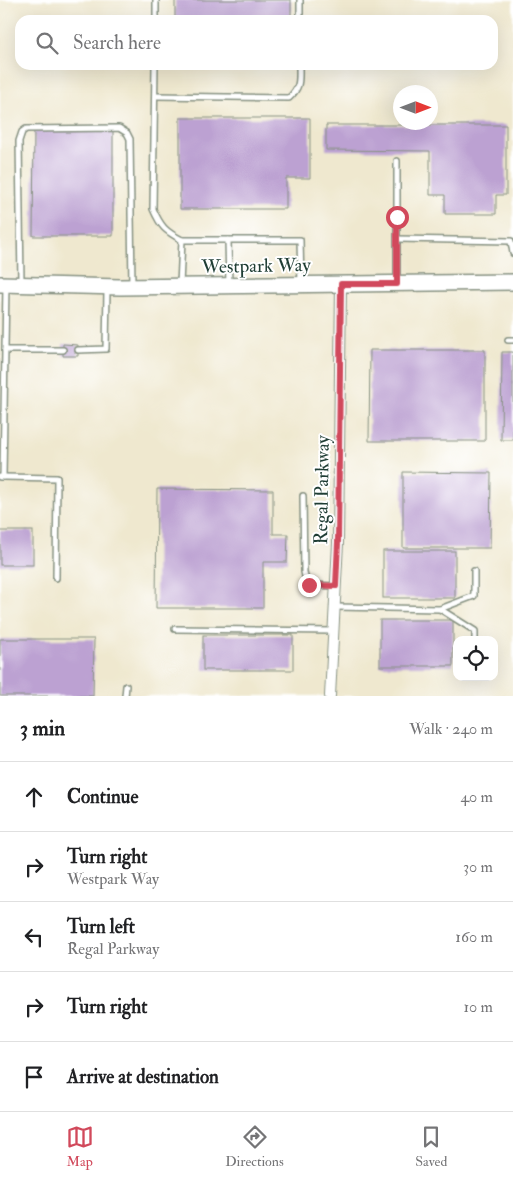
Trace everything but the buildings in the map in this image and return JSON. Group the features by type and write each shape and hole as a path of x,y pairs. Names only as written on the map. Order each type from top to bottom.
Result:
{"street":[{"name":"Westpark Way","path":"9,284 228,286 513,282"},
{"name":"Regal Parkway","path":"330,696 338,542 341,284"}],"lane":[{"path":"156,0 156,15"},
{"path":"300,0 300,15"},
{"path":"155,70 153,209 159,222 166,231 182,240 300,240 301,285"},
{"path":"155,96 289,98 296,92 299,70"},
{"path":"56,578 57,478 2,477 5,350 9,284 22,260 19,141 22,132 26,129 119,128 127,133 130,138 132,286"},
{"path":"397,161 397,284"},
{"path":"397,239 511,241 513,253"},
{"path":"180,286 182,240"},
{"path":"228,240 228,286"},
{"path":"78,350 106,349 107,286"},
{"path":"5,350 63,350"},
{"path":"303,496 304,572 306,581 309,585 336,586"},
{"path":"335,607 440,609 474,596 474,571"},
{"path":"440,609 475,631 475,636"},
{"path":"175,629 334,631"},
{"path":"125,696 126,686"}],"route":[{"path":"309,585 336,586 341,284 397,284 397,217"}]}
